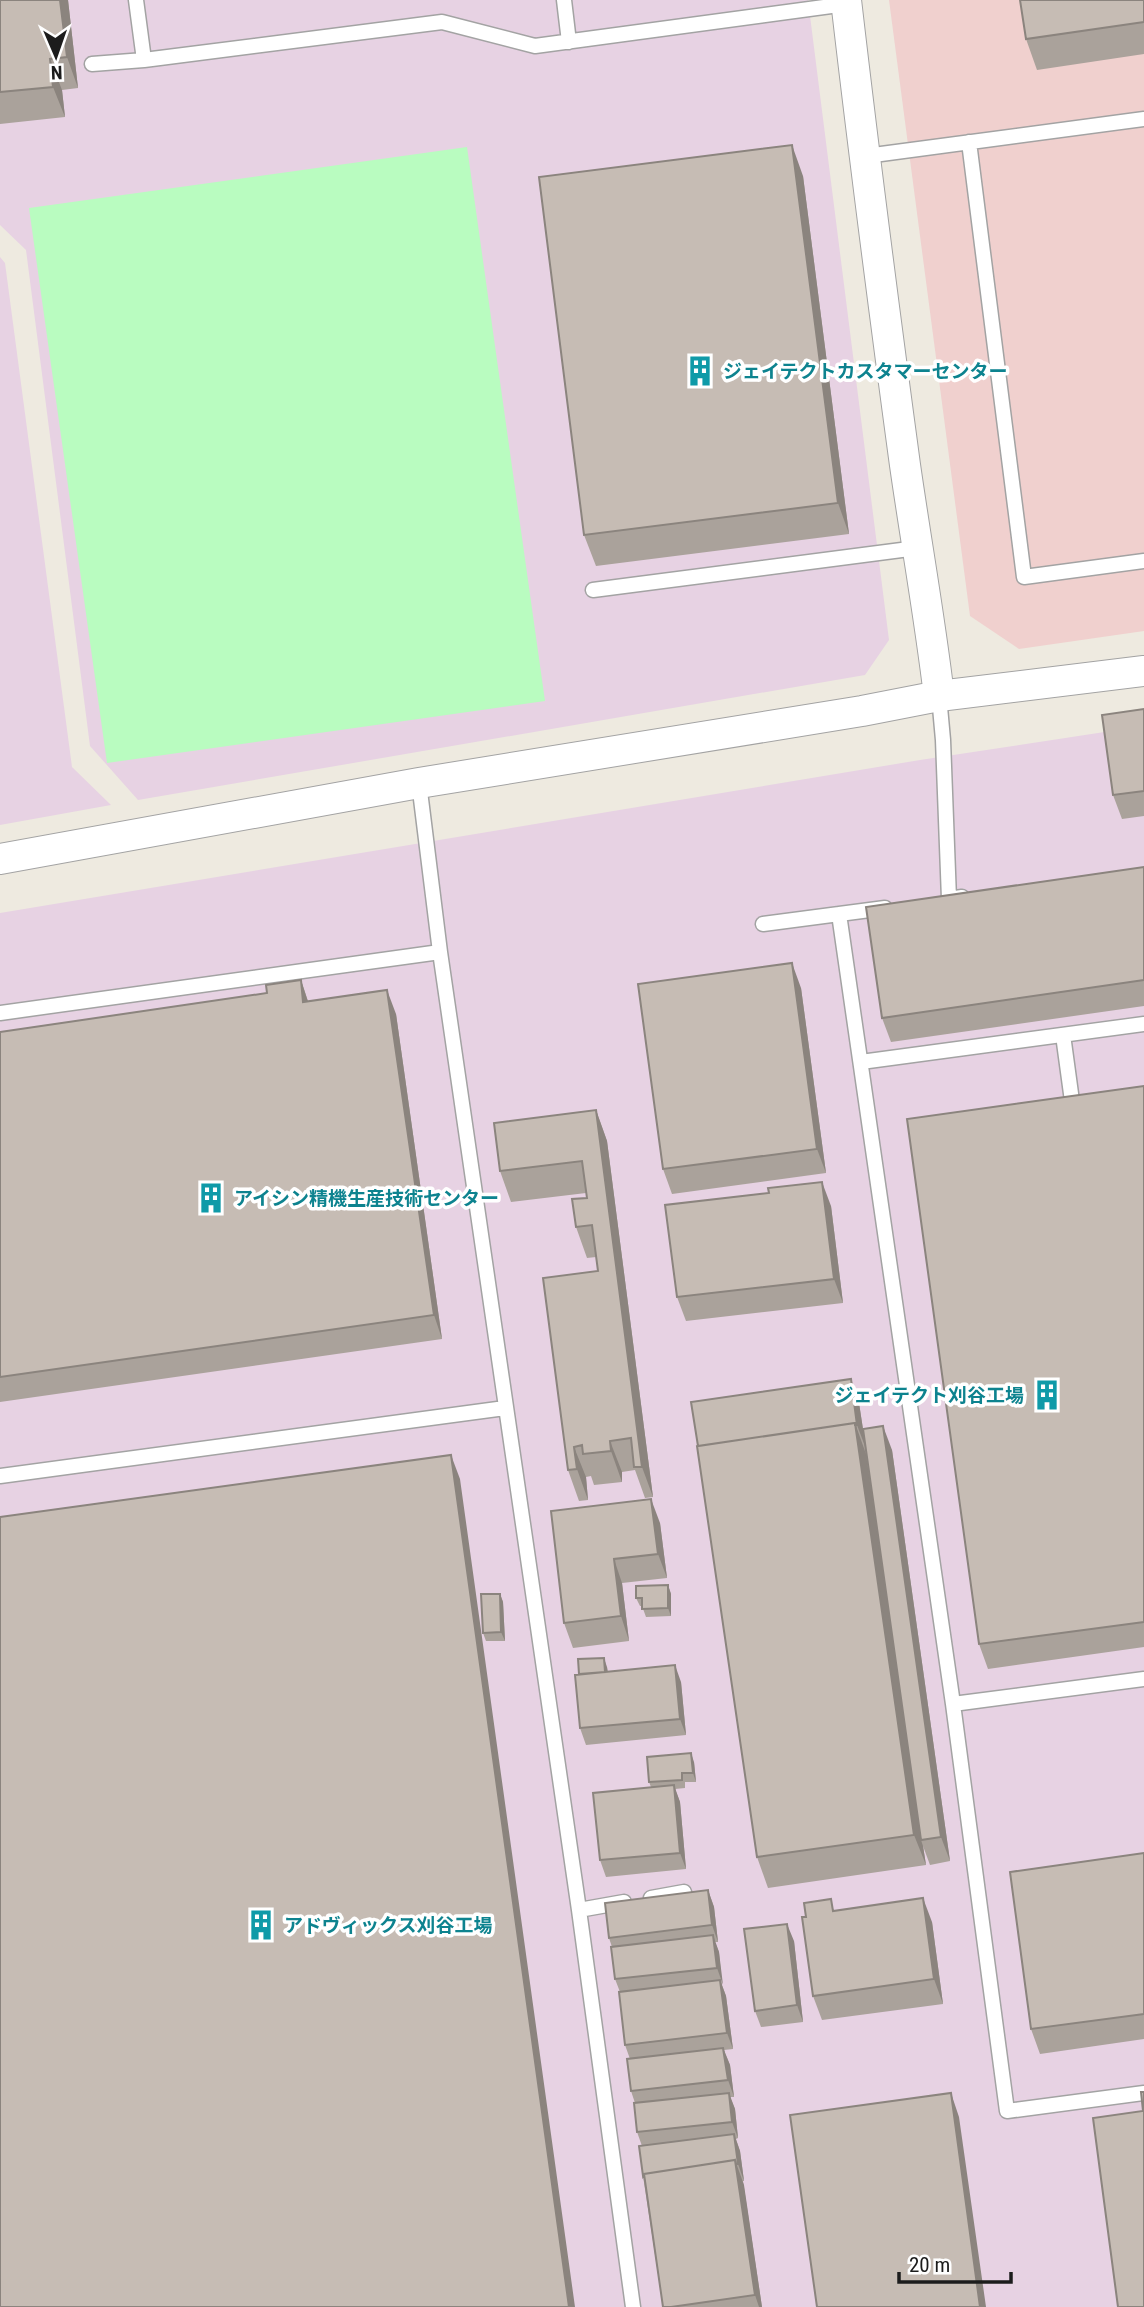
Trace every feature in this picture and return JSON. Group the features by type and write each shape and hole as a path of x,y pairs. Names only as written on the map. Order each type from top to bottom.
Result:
{"street":[{"path":"846,2 917,548 939,696"},
{"path":"0,859 419,783 939,696 1144,671"}],"lane":[{"path":"136,0 144,60"},
{"path":"564,0 569,42"},
{"path":"92,64 144,60 442,22 535,46 846,2"},
{"path":"866,156 1144,119"},
{"path":"969,142 1024,577 1144,561"},
{"path":"593,590 917,548"},
{"path":"939,696 943,740 942,900 975,895"},
{"path":"419,783 440,952 579,1910 633,2307"},
{"path":"763,924 894,906"},
{"path":"839,914 953,1704 1007,2111 1144,2093"},
{"path":"0,1013 440,952"},
{"path":"861,1062 1144,1024"},
{"path":"1063,1035 1072,1101"},
{"path":"0,1476 505,1408"},
{"path":"953,1704 1144,1679"},
{"path":"579,1910 684,1892"}],"shaded area":[{"path":"0,0 808,0 889,640 865,675 138,800 90,746 26,250 0,225"},
{"path":"889,0 1144,0 1144,631 1019,649 970,616"},
{"path":"0,257 5,263 72,767 111,805 0,825"},
{"path":"1144,726 1144,2307 0,2307 0,913 920,760"}],"green space":[{"path":"467,147 545,701 107,763 29,208"}],"building":[{"path":"0,0 60,0 67,57 50,59 53,87 0,92"},
{"path":"1020,0 1144,0 1144,22 1026,39"},
{"name":"ジェイテクトカスタマーセンター","path":"792,145 838,503 584,535 539,177"},
{"path":"1144,709 1144,791 1113,795 1102,715"},
{"path":"1144,867 1144,980 882,1018 866,907"},
{"path":"792,963 817,1149 663,1169 638,984"},
{"name":"アイシン精機生産技術センター","path":"301,980 303,1002 387,990 434,1315 0,1377 0,1032 267,993 266,985"},
{"name":"ジェイテクト刈谷工場","path":"1144,1086 1144,1622 979,1644 907,1119"},
{"path":"596,1110 642,1467 634,1467 631,1438 610,1441 611,1451 583,1454 582,1445 574,1447 577,1469 568,1470 543,1278 598,1271 592,1225 576,1227 572,1199 587,1198 582,1161 500,1171 494,1123"},
{"path":"822,1182 834,1279 677,1297 665,1205 769,1193 768,1188"},
{"path":"851,1379 857,1425 855,1423 698,1446 691,1402"},
{"path":"855,1423 914,1835 757,1857 697,1446"},
{"path":"883,1426 941,1837 921,1840 863,1429"},
{"name":"アドヴィックス刈谷工場","path":"451,1455 569,2307 0,2307 0,1517"},
{"path":"651,1499 658,1554 614,1559 621,1616 564,1623 551,1511"},
{"path":"668,1585 668,1608 642,1609 642,1598 636,1598 636,1586"},
{"path":"481,1594 500,1594 501,1632 483,1633"},
{"path":"604,1658 605,1672 579,1674 578,1659"},
{"path":"675,1665 680,1719 580,1728 575,1675"},
{"path":"691,1753 693,1773 682,1773 682,1780 649,1782 647,1757"},
{"path":"674,1785 680,1853 600,1860 593,1793"},
{"path":"1144,1853 1144,2014 1031,2029 1010,1872"},
{"path":"708,1890 712,1925 609,1938 605,1903"},
{"path":"923,1898 934,1979 813,1996 802,1917 806,1917 804,1903 831,1899 833,1911"},
{"path":"787,1924 797,2005 755,2011 744,1929"},
{"path":"713,1935 717,1968 615,1979 611,1947"},
{"path":"720,1980 727,2033 625,2045 619,1992"},
{"path":"723,2048 728,2080 631,2091 627,2059"},
{"path":"1141,2092 1144,2092 1144,2307 1118,2307 1093,2118 1143,2111"},
{"path":"729,2093 732,2122 637,2132 634,2103"},
{"path":"951,2093 980,2307 817,2307 790,2115"},
{"path":"734,2134 738,2164 735,2160 643,2176 639,2146"},
{"path":"735,2160 755,2295 663,2307 644,2174"}],"place":[{"name":"ジェイテクトカスタマーセンター","path":"700,371"},
{"name":"アイシン精機生産技術センター","path":"211,1198"},
{"name":"ジェイテクト刈谷工場","path":"1047,1395"},
{"name":"アドヴィックス刈谷工場","path":"261,1925"}]}
